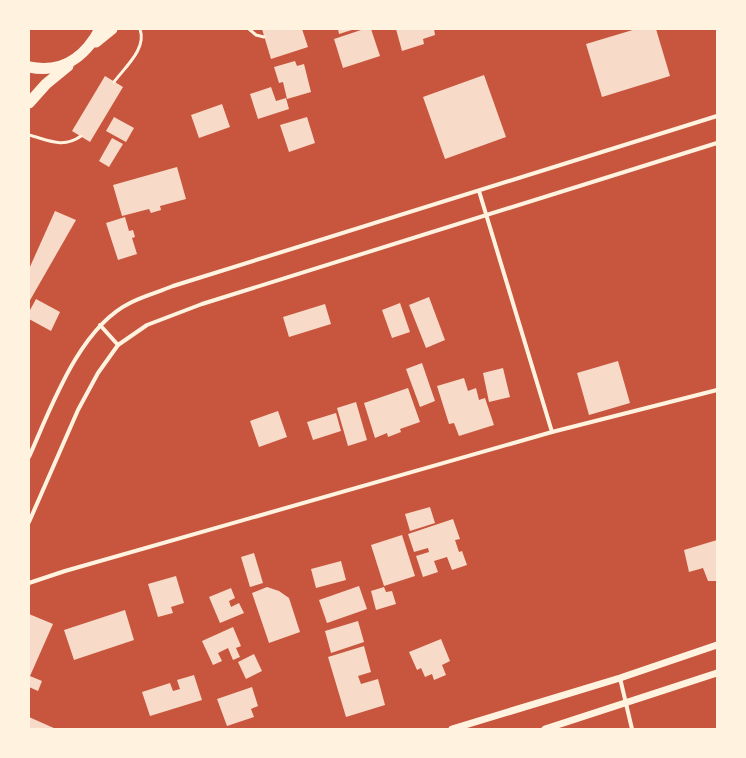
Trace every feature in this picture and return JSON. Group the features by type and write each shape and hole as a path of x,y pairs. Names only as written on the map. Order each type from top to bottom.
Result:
{"highway":[{"path":"92,45 100,29"},
{"path":"29,102 46,84 112,29"},
{"path":"29,67 38,69 56,68 74,61"}],"street":[{"path":"29,457 56,394 77,357 100,326 129,304 173,286 717,116"},
{"path":"29,522 78,410 98,373 118,346 146,324 202,304 717,143"},
{"path":"479,191 552,432"},
{"path":"100,326 118,346"},
{"path":"29,583 65,571 552,432 717,390"},
{"path":"452,729 620,678 717,646"},
{"path":"545,729 717,673"},
{"path":"620,678 632,729"}],"lane":[{"path":"114,82 140,47 143,35 140,29"},
{"path":"249,29 256,36 264,37"},
{"path":"29,135 61,144 72,143 81,136"}],"building":[{"path":"262,29 302,29 308,47 271,59"},
{"path":"338,29 355,29 339,34"},
{"path":"364,29 371,29 380,56 343,68 334,39"},
{"path":"396,29 434,29 435,35 423,39 424,44 402,51"},
{"path":"636,29 656,29 670,76 602,97 586,44"},
{"path":"295,61 297,66 304,64 311,92 287,99 283,82 279,83 274,67"},
{"path":"484,75 506,137 445,159 423,97"},
{"path":"105,76 123,87 90,142 72,131"},
{"path":"271,87 276,101 286,98 289,109 258,119 250,94"},
{"path":"222,104 230,127 199,138 191,115"},
{"path":"114,117 134,128 126,142 106,131"},
{"path":"307,117 315,143 289,152 280,125"},
{"path":"112,138 123,144 109,167 99,161"},
{"path":"177,167 186,199 160,206 161,210 151,213 149,209 122,216 113,185"},
{"path":"55,211 76,220 29,302 29,269"},
{"path":"125,217 129,231 133,230 135,237 132,238 137,254 118,260 106,223"},
{"path":"429,297 445,340 426,348 409,305"},
{"path":"36,299 60,312 51,331 29,319 29,312"},
{"path":"400,303 410,332 392,338 382,310"},
{"path":"325,304 331,324 289,337 283,317"},
{"path":"618,361 630,403 589,415 577,373"},
{"path":"422,363 435,401 420,407 406,369"},
{"path":"503,368 510,397 489,402 483,373"},
{"path":"464,378 468,391 476,388 479,400 485,398 494,425 459,436 454,423 449,424 437,386"},
{"path":"408,388 420,422 400,429 401,432 388,437 387,433 375,438 364,403"},
{"path":"356,402 367,440 348,446 337,408"},
{"path":"278,411 287,437 259,447 250,421"},
{"path":"336,413 341,431 313,440 307,422"},
{"path":"430,507 435,523 410,531 405,514"},
{"path":"453,519 460,539 455,540 459,552 462,551 467,565 452,570 447,557 434,561 438,572 423,577 416,556 429,552 428,548 414,552 408,534"},
{"path":"402,535 415,576 384,586 371,545"},
{"path":"717,540 717,581 708,581 703,568 689,572 684,550"},
{"path":"254,553 263,583 250,587 241,557"},
{"path":"341,561 346,580 316,588 311,569"},
{"path":"176,576 184,603 171,607 173,613 158,617 148,584"},
{"path":"359,586 367,609 327,623 319,600"},
{"path":"267,587 279,591 289,598 300,632 269,643 252,593"},
{"path":"384,587 386,592 392,591 396,604 376,610 371,591"},
{"path":"231,588 235,598 229,601 231,607 239,603 244,613 220,623 209,597"},
{"path":"125,610 134,640 74,660 64,630"},
{"path":"29,614 53,624 30,676 42,681 38,691 29,687"},
{"path":"358,621 364,642 331,653 325,631"},
{"path":"233,627 241,646 236,648 240,657 233,660 228,648 218,653 222,661 213,665 202,641"},
{"path":"441,639 450,661 442,665 446,675 434,680 432,674 425,677 421,668 417,670 409,652"},
{"path":"364,646 371,672 358,676 361,684 378,679 385,705 346,717 328,657"},
{"path":"254,654 262,671 246,679 238,662"},
{"path":"194,675 202,700 150,716 142,692 170,683 173,691 180,689 177,680"},
{"path":"252,687 258,706 251,709 254,717 227,726 217,699"},
{"path":"29,717 56,729 29,729"}]}
